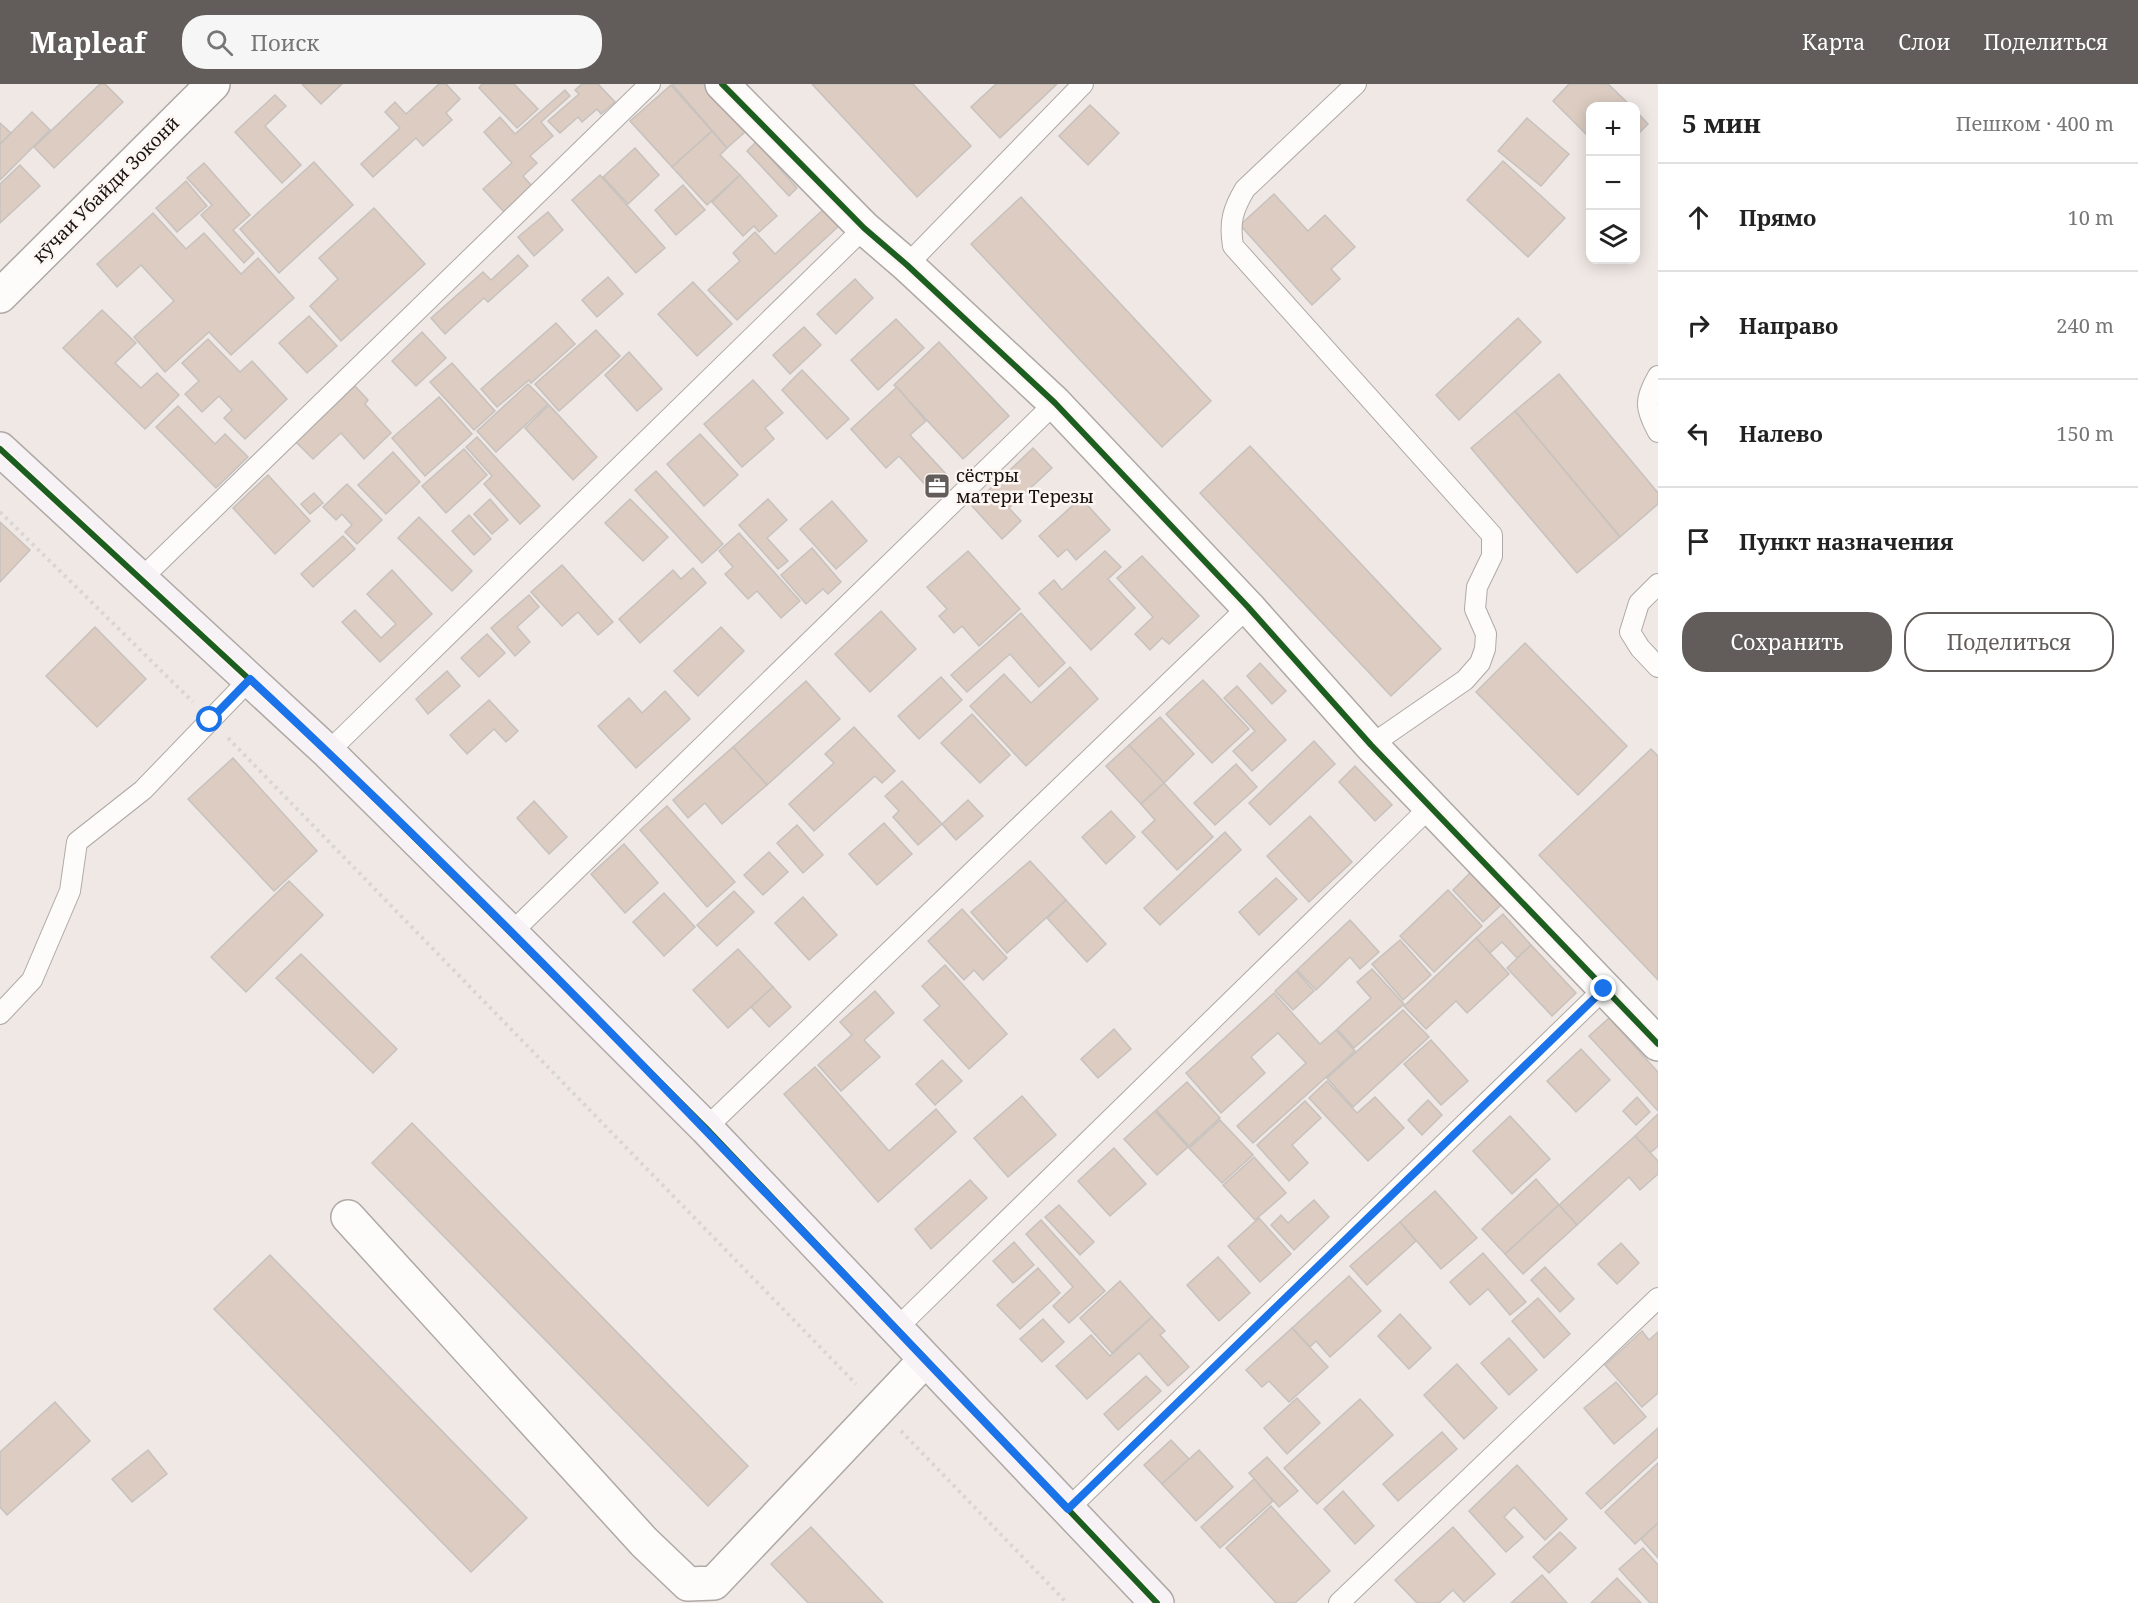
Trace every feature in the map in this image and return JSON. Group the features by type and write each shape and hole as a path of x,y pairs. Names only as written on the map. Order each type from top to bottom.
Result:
{"street":[{"name":"кӯчаи Убайди Зоконӣ","path":"0,296 213,84"},
{"path":"722,84 864,228 908,265 1054,403 1248,607 1371,746 1658,1044"},
{"path":"0,449 328,752 511,933 706,1128 1157,1603"},
{"path":"348,1217 644,1542 688,1584 714,1583 925,1360"}],"lane":[{"path":"142,578 650,84"},
{"path":"908,265 1083,84"},
{"path":"1356,84 1245,189 1233,209 1230,226 1233,246 1492,535 1492,556 1477,587 1475,609 1486,634 1480,663 1465,680 1371,746"},
{"path":"328,752 864,228"},
{"path":"1658,376 1650,390 1646,411 1658,432"},
{"path":"511,933 1054,403"},
{"path":"1658,584 1640,603 1630,632 1640,648 1658,667"},
{"path":"706,1128 1248,607"},
{"path":"0,1014 32,980 70,891 78,842 143,790 250,679"},
{"path":"896,1329 1430,807"},
{"path":"1068,1509 1604,989"},
{"path":"1339,1603 1658,1298"}],"path":[{"path":"0,512 210,720 1067,1603"}],"building":[{"path":"100,84 105,84 123,102 54,168 34,147"},
{"path":"302,84 342,84 321,104"},
{"path":"439,84 446,84 460,99 446,113 452,120 423,146 416,138 373,177 361,164 400,128 385,112 395,102 406,114"},
{"path":"482,84 514,84 538,109 517,128 479,88"},
{"path":"582,84 598,84 615,102 601,114 597,109 582,122 578,117 560,133 548,121 579,94 575,90"},
{"path":"672,84 713,84 752,126 727,148"},
{"path":"812,84 913,84 971,146 917,197"},
{"path":"996,84 1057,84 1000,138 971,107"},
{"path":"1569,84 1608,84 1627,102 1586,102 1586,134 1553,101"},
{"path":"671,85 712,131 672,167 630,121"},
{"path":"565,90 570,96 541,122 553,136 530,156 537,163 523,176 532,186 504,212 483,189 512,163 484,132 500,117 515,134"},
{"path":"275,95 286,106 265,126 301,165 282,183 235,132"},
{"path":"1090,105 1119,133 1088,165 1059,136"},
{"path":"32,112 50,130 0,180 0,144"},
{"path":"1640,115 1648,124 1640,132"},
{"path":"1527,118 1569,154 1541,186 1498,151"},
{"path":"0,123 11,133 0,144"},
{"path":"712,131 727,148 720,155 740,175 707,205 672,167"},
{"path":"756,142 797,188 789,196 747,151"},
{"path":"635,148 659,175 628,204 603,177"},
{"path":"1503,161 1565,218 1528,257 1467,200"},
{"path":"314,162 353,205 279,273 240,229"},
{"path":"204,163 250,215 233,230 254,253 244,263 201,215 212,205 187,178"},
{"path":"20,165 40,186 0,223 0,184"},
{"path":"600,175 665,248 636,273 572,200"},
{"path":"740,175 777,216 759,232 754,226 743,236 712,202"},
{"path":"186,181 207,206 177,232 156,208"},
{"path":"683,185 705,210 676,235 655,210"},
{"path":"1274,194 1308,231 1325,215 1355,247 1331,269 1340,279 1312,305 1240,225"},
{"path":"1021,197 1211,401 1162,447 971,244"},
{"path":"827,206 842,223 737,320 708,290 740,261 733,253 755,232 775,254"},
{"path":"374,208 425,264 341,341 310,306 338,279 319,258"},
{"path":"548,212 563,230 534,256 518,237"},
{"path":"153,213 186,249 204,233 241,274 258,258 294,298 231,355 209,332 165,372 134,337 174,301 141,265 117,287 97,264"},
{"path":"518,255 528,266 488,302 484,298 445,334 431,318 483,272 491,280"},
{"path":"608,277 623,294 597,317 582,300"},
{"path":"855,279 873,298 836,334 817,314"},
{"path":"693,282 732,324 697,356 658,314"},
{"path":"102,310 136,343 115,363 141,388 157,373 179,395 145,429 63,348"},
{"path":"309,316 337,346 307,373 279,343"},
{"path":"1518,318 1541,342 1459,420 1436,395"},
{"path":"896,319 924,348 878,390 851,360"},
{"path":"556,323 575,344 531,383 529,380 497,407 481,389"},
{"path":"804,327 821,345 790,374 773,355"},
{"path":"596,330 620,356 559,411 535,384"},
{"path":"422,332 446,358 416,386 392,361"},
{"path":"208,339 240,372 252,361 287,399 245,439 224,418 232,410 219,396 202,412 185,394 199,381 182,363"},
{"path":"939,342 1009,416 963,459 894,385"},
{"path":"629,352 662,389 637,411 605,375"},
{"path":"452,363 495,411 474,430 430,382"},
{"path":"802,370 849,419 827,439 782,390"},
{"path":"1559,374 1658,493 1658,504 1620,537 1515,411"},
{"path":"753,380 783,413 765,428 774,439 742,467 704,424"},
{"path":"528,384 548,404 496,452 477,431"},
{"path":"355,386 368,400 365,404 391,433 364,459 341,433 313,459 296,442"},
{"path":"897,387 926,421 910,435 946,474 929,489 899,456 886,468 851,429"},
{"path":"439,397 472,434 425,476 392,438"},
{"path":"549,405 597,457 573,480 525,428"},
{"path":"178,406 215,444 225,434 248,457 216,488 156,427"},
{"path":"1515,411 1620,537 1577,573 1471,448"},
{"path":"700,434 738,475 704,506 667,464"},
{"path":"477,437 540,506 520,524 484,484 492,476 466,447"},
{"path":"1250,446 1441,649 1391,696 1200,493"},
{"path":"1033,448 1052,468 1009,508 1021,521 1002,539 972,506"},
{"path":"464,449 487,475 446,513 422,486"},
{"path":"393,452 420,482 386,514 358,485"},
{"path":"656,471 723,544 702,563 635,490"},
{"path":"268,475 310,521 275,554 233,508"},
{"path":"347,484 382,520 357,544 345,532 352,525 342,514 336,520 323,507"},
{"path":"314,493 323,503 310,514 301,504"},
{"path":"1081,498 1110,530 1076,560 1067,549 1058,557 1039,536"},
{"path":"490,499 508,520 492,534 474,514"},
{"path":"630,499 668,537 643,561 605,523"},
{"path":"768,499 787,520 767,538 788,561 778,569 739,525"},
{"path":"832,501 867,541 836,569 800,529"},
{"path":"469,515 491,539 474,555 452,531"},
{"path":"419,517 472,571 452,591 398,538"},
{"path":"0,522 30,550 0,582"},
{"path":"739,533 800,601 781,618 757,591 748,599 725,574 733,567 719,551"},
{"path":"343,536 355,549 313,587 301,574"},
{"path":"812,548 841,582 828,594 823,589 806,604 781,575"},
{"path":"968,551 1020,609 979,646 962,626 954,633 939,616 947,609 927,587"},
{"path":"1105,551 1121,567 1108,579 1135,608 1091,650 1039,593 1054,580 1062,590"},
{"path":"1142,556 1199,616 1169,644 1162,638 1150,650 1135,634 1153,617 1117,578"},
{"path":"562,565 613,622 598,635 578,612 562,626 531,592"},
{"path":"693,568 706,583 640,643 619,619 673,570 681,579"},
{"path":"392,570 432,614 380,662 342,622 355,610 381,638 396,624 367,594"},
{"path":"529,595 539,607 517,627 530,642 515,656 491,628"},
{"path":"881,611 916,649 870,692 835,654"},
{"path":"1021,613 1065,663 1039,687 1010,654 967,692 951,675"},
{"path":"95,627 146,679 97,727 46,676"},
{"path":"721,627 744,651 698,696 674,671"},
{"path":"487,634 505,653 479,677 461,658"},
{"path":"1525,643 1627,746 1578,795 1476,692"},
{"path":"1260,663 1286,691 1272,704 1247,676"},
{"path":"1070,667 1098,699 1026,766 970,706 1004,674 1031,703"},
{"path":"447,671 460,686 428,714 416,699"},
{"path":"941,677 962,700 919,739 898,716"},
{"path":"1203,680 1249,729 1212,763 1166,714"},
{"path":"806,681 840,719 767,785 733,747"},
{"path":"1237,686 1286,740 1252,771 1233,751 1255,731 1224,698"},
{"path":"665,691 690,719 636,768 598,726 629,698 642,713"},
{"path":"489,700 518,731 506,742 494,729 467,754 450,735"},
{"path":"972,714 1010,755 980,783 941,743"},
{"path":"1160,717 1194,754 1164,783 1129,745"},
{"path":"854,727 895,771 882,783 875,776 814,831 789,804 834,763 825,754"},
{"path":"1314,741 1335,764 1270,825 1249,803"},
{"path":"1129,745 1164,783 1141,804 1106,766"},
{"path":"733,747 767,785 722,824 705,803 688,818 673,800"},
{"path":"1651,749 1658,756 1658,980 1539,855"},
{"path":"233,758 317,851 274,891 188,799"},
{"path":"1236,764 1257,787 1215,825 1194,803"},
{"path":"1355,766 1392,805 1375,821 1339,782"},
{"path":"902,781 942,824 918,845 893,817 899,811 885,796"},
{"path":"1164,783 1213,837 1177,870 1142,832 1155,820 1141,804"},
{"path":"968,800 983,816 956,840 942,824"},
{"path":"534,801 567,837 549,854 517,818"},
{"path":"667,806 735,882 707,907 640,830"},
{"path":"1111,811 1135,837 1106,864 1082,837"},
{"path":"1310,816 1352,862 1309,902 1267,856"},
{"path":"884,823 912,854 877,885 849,854"},
{"path":"797,825 823,855 803,873 777,843"},
{"path":"1225,832 1241,850 1160,925 1144,908"},
{"path":"624,844 658,883 625,913 591,874"},
{"path":"769,852 788,872 763,895 744,875"},
{"path":"1030,861 1066,900 1007,953 971,912"},
{"path":"1471,872 1502,904 1483,922 1453,890"},
{"path":"1276,878 1297,899 1259,935 1239,912"},
{"path":"289,881 323,915 246,992 211,957"},
{"path":"1448,890 1482,926 1434,972 1400,936"},
{"path":"734,891 754,912 717,946 697,925"},
{"path":"664,893 695,927 664,956 633,922"},
{"path":"803,897 837,935 809,960 775,923"},
{"path":"1066,900 1106,944 1087,962 1047,918"},
{"path":"962,909 1007,958 983,980 974,970 964,980 928,941"},
{"path":"1503,914 1531,945 1517,958 1502,942 1490,953 1476,938"},
{"path":"1350,920 1379,952 1360,969 1350,957 1316,990 1297,970"},
{"path":"1476,938 1509,974 1467,1013 1456,1001 1426,1029 1404,1006"},
{"path":"1400,940 1431,975 1403,1000 1372,964"},
{"path":"1531,945 1576,993 1552,1016 1507,968"},
{"path":"738,949 773,987 728,1028 693,990"},
{"path":"301,954 397,1049 373,1073 276,978"},
{"path":"945,965 1007,1034 969,1069 924,1020 940,1006 922,986"},
{"path":"1372,969 1404,1004 1354,1048 1337,1029 1371,998 1357,982"},
{"path":"1296,971 1314,991 1293,1010 1275,991"},
{"path":"773,987 791,1007 769,1027 751,1007"},
{"path":"875,991 894,1013 864,1040 880,1057 841,1091 818,1065 852,1035 840,1022"},
{"path":"1274,993 1320,1044 1336,1030 1355,1051 1253,1143 1237,1126 1306,1063 1278,1033 1251,1057 1265,1073 1221,1113 1186,1073"},
{"path":"1403,1010 1429,1037 1353,1107 1327,1078"},
{"path":"1609,1018 1658,1072 1658,1111 1589,1036"},
{"path":"1114,1029 1131,1049 1098,1078 1081,1059"},
{"path":"1431,1040 1468,1081 1441,1105 1404,1064"},
{"path":"1581,1049 1610,1080 1576,1112 1547,1081"},
{"path":"942,1060 962,1081 935,1105 916,1084"},
{"path":"815,1067 889,1151 936,1109 956,1132 878,1202 784,1094"},
{"path":"1327,1081 1357,1113 1375,1097 1404,1128 1368,1161 1309,1098"},
{"path":"1187,1082 1220,1118 1189,1146 1156,1110"},
{"path":"1022,1096 1056,1135 1008,1177 974,1138"},
{"path":"1637,1097 1650,1112 1636,1125 1623,1111"},
{"path":"1428,1100 1442,1115 1422,1135 1408,1120"},
{"path":"1305,1101 1321,1118 1292,1145 1308,1163 1289,1181 1257,1145"},
{"path":"1155,1111 1188,1147 1157,1175 1124,1139"},
{"path":"1658,1114 1658,1146 1650,1153 1635,1136"},
{"path":"1510,1116 1550,1159 1512,1194 1473,1151"},
{"path":"1220,1120 1253,1155 1222,1183 1189,1148"},
{"path":"412,1123 748,1466 708,1506 372,1163"},
{"path":"1635,1136 1658,1161 1658,1174 1640,1190 1629,1177 1577,1225 1559,1205"},
{"path":"1114,1148 1146,1184 1110,1216 1078,1181"},
{"path":"1254,1157 1286,1193 1255,1220 1223,1185"},
{"path":"1536,1179 1559,1205 1505,1254 1482,1229"},
{"path":"970,1180 987,1198 931,1249 915,1229"},
{"path":"1435,1191 1477,1238 1441,1269 1400,1222"},
{"path":"1314,1200 1329,1217 1294,1250 1271,1225 1281,1215 1288,1223"},
{"path":"1059,1205 1094,1242 1080,1255 1045,1217"},
{"path":"1559,1205 1577,1225 1523,1274 1505,1254"},
{"path":"1259,1218 1291,1254 1260,1282 1228,1246"},
{"path":"1041,1220 1105,1291 1069,1323 1053,1306 1073,1287 1026,1234"},
{"path":"1400,1222 1416,1241 1367,1285 1350,1266"},
{"path":"1014,1242 1034,1265 1013,1283 993,1261"},
{"path":"1621,1243 1639,1263 1617,1284 1598,1264"},
{"path":"1483,1253 1526,1302 1510,1315 1488,1289 1470,1305 1450,1282"},
{"path":"270,1255 527,1518 471,1572 214,1309"},
{"path":"1218,1257 1250,1293 1219,1321 1187,1285"},
{"path":"1545,1267 1574,1299 1560,1312 1531,1280"},
{"path":"1038,1268 1060,1293 1020,1329 997,1305"},
{"path":"1349,1276 1381,1311 1330,1357 1316,1341 1310,1347 1292,1328"},
{"path":"1120,1281 1152,1317 1112,1353 1080,1318"},
{"path":"1538,1298 1570,1334 1544,1358 1512,1321"},
{"path":"1400,1314 1431,1348 1409,1369 1378,1336"},
{"path":"1152,1317 1165,1331 1160,1335 1189,1367 1168,1386 1139,1353 1087,1399 1056,1366 1091,1335 1110,1356"},
{"path":"1043,1319 1064,1342 1042,1362 1020,1339"},
{"path":"1292,1328 1328,1367 1289,1402 1269,1381 1262,1387 1246,1370"},
{"path":"1642,1331 1649,1340 1658,1332 1658,1393 1642,1407 1605,1365"},
{"path":"1509,1338 1537,1370 1509,1395 1481,1363"},
{"path":"1457,1364 1497,1408 1464,1439 1424,1395"},
{"path":"1146,1376 1161,1391 1118,1430 1104,1414"},
{"path":"1616,1382 1646,1417 1614,1444 1584,1408"},
{"path":"1297,1398 1320,1423 1287,1454 1264,1428"},
{"path":"1360,1399 1393,1435 1317,1504 1284,1468"},
{"path":"55,1402 90,1441 7,1515 0,1507 0,1452"},
{"path":"1658,1428 1658,1457 1601,1509 1586,1493"},
{"path":"1442,1432 1457,1449 1398,1501 1383,1484"},
{"path":"1171,1440 1189,1459 1162,1484 1144,1465"},
{"path":"148,1450 167,1474 132,1502 112,1479"},
{"path":"1199,1450 1233,1487 1196,1521 1162,1484"},
{"path":"1267,1457 1298,1491 1279,1507 1249,1473"},
{"path":"1658,1463 1658,1523 1635,1544 1605,1512"},
{"path":"1517,1465 1567,1519 1545,1540 1514,1507 1504,1517 1523,1537 1506,1552 1469,1511"},
{"path":"1254,1479 1273,1501 1220,1548 1201,1527"},
{"path":"1343,1491 1374,1526 1355,1544 1324,1509"},
{"path":"1271,1506 1330,1571 1295,1603 1276,1603 1226,1548"},
{"path":"1658,1523 1658,1558 1641,1539"},
{"path":"811,1527 883,1603 808,1603 771,1564"},
{"path":"1453,1527 1495,1574 1464,1602 1453,1590 1439,1603 1417,1603 1395,1580"},
{"path":"1560,1532 1576,1548 1549,1573 1533,1557"},
{"path":"1643,1548 1658,1565 1658,1603 1650,1603 1619,1569"},
{"path":"1542,1575 1567,1603 1511,1603"},
{"path":"1617,1578 1641,1603 1591,1603"}],"cycle path":[{"path":"722,84 864,228 1055,403 1248,607 1371,745 1658,1044"},
{"path":"0,449 328,752 511,933 706,1128 1157,1603"}],"place":[{"name":"сёстры матери Терезы","path":"937,486"}],"route":[{"path":"210,720 250,679 328,752 706,1128 1068,1509 1604,989"}]}
